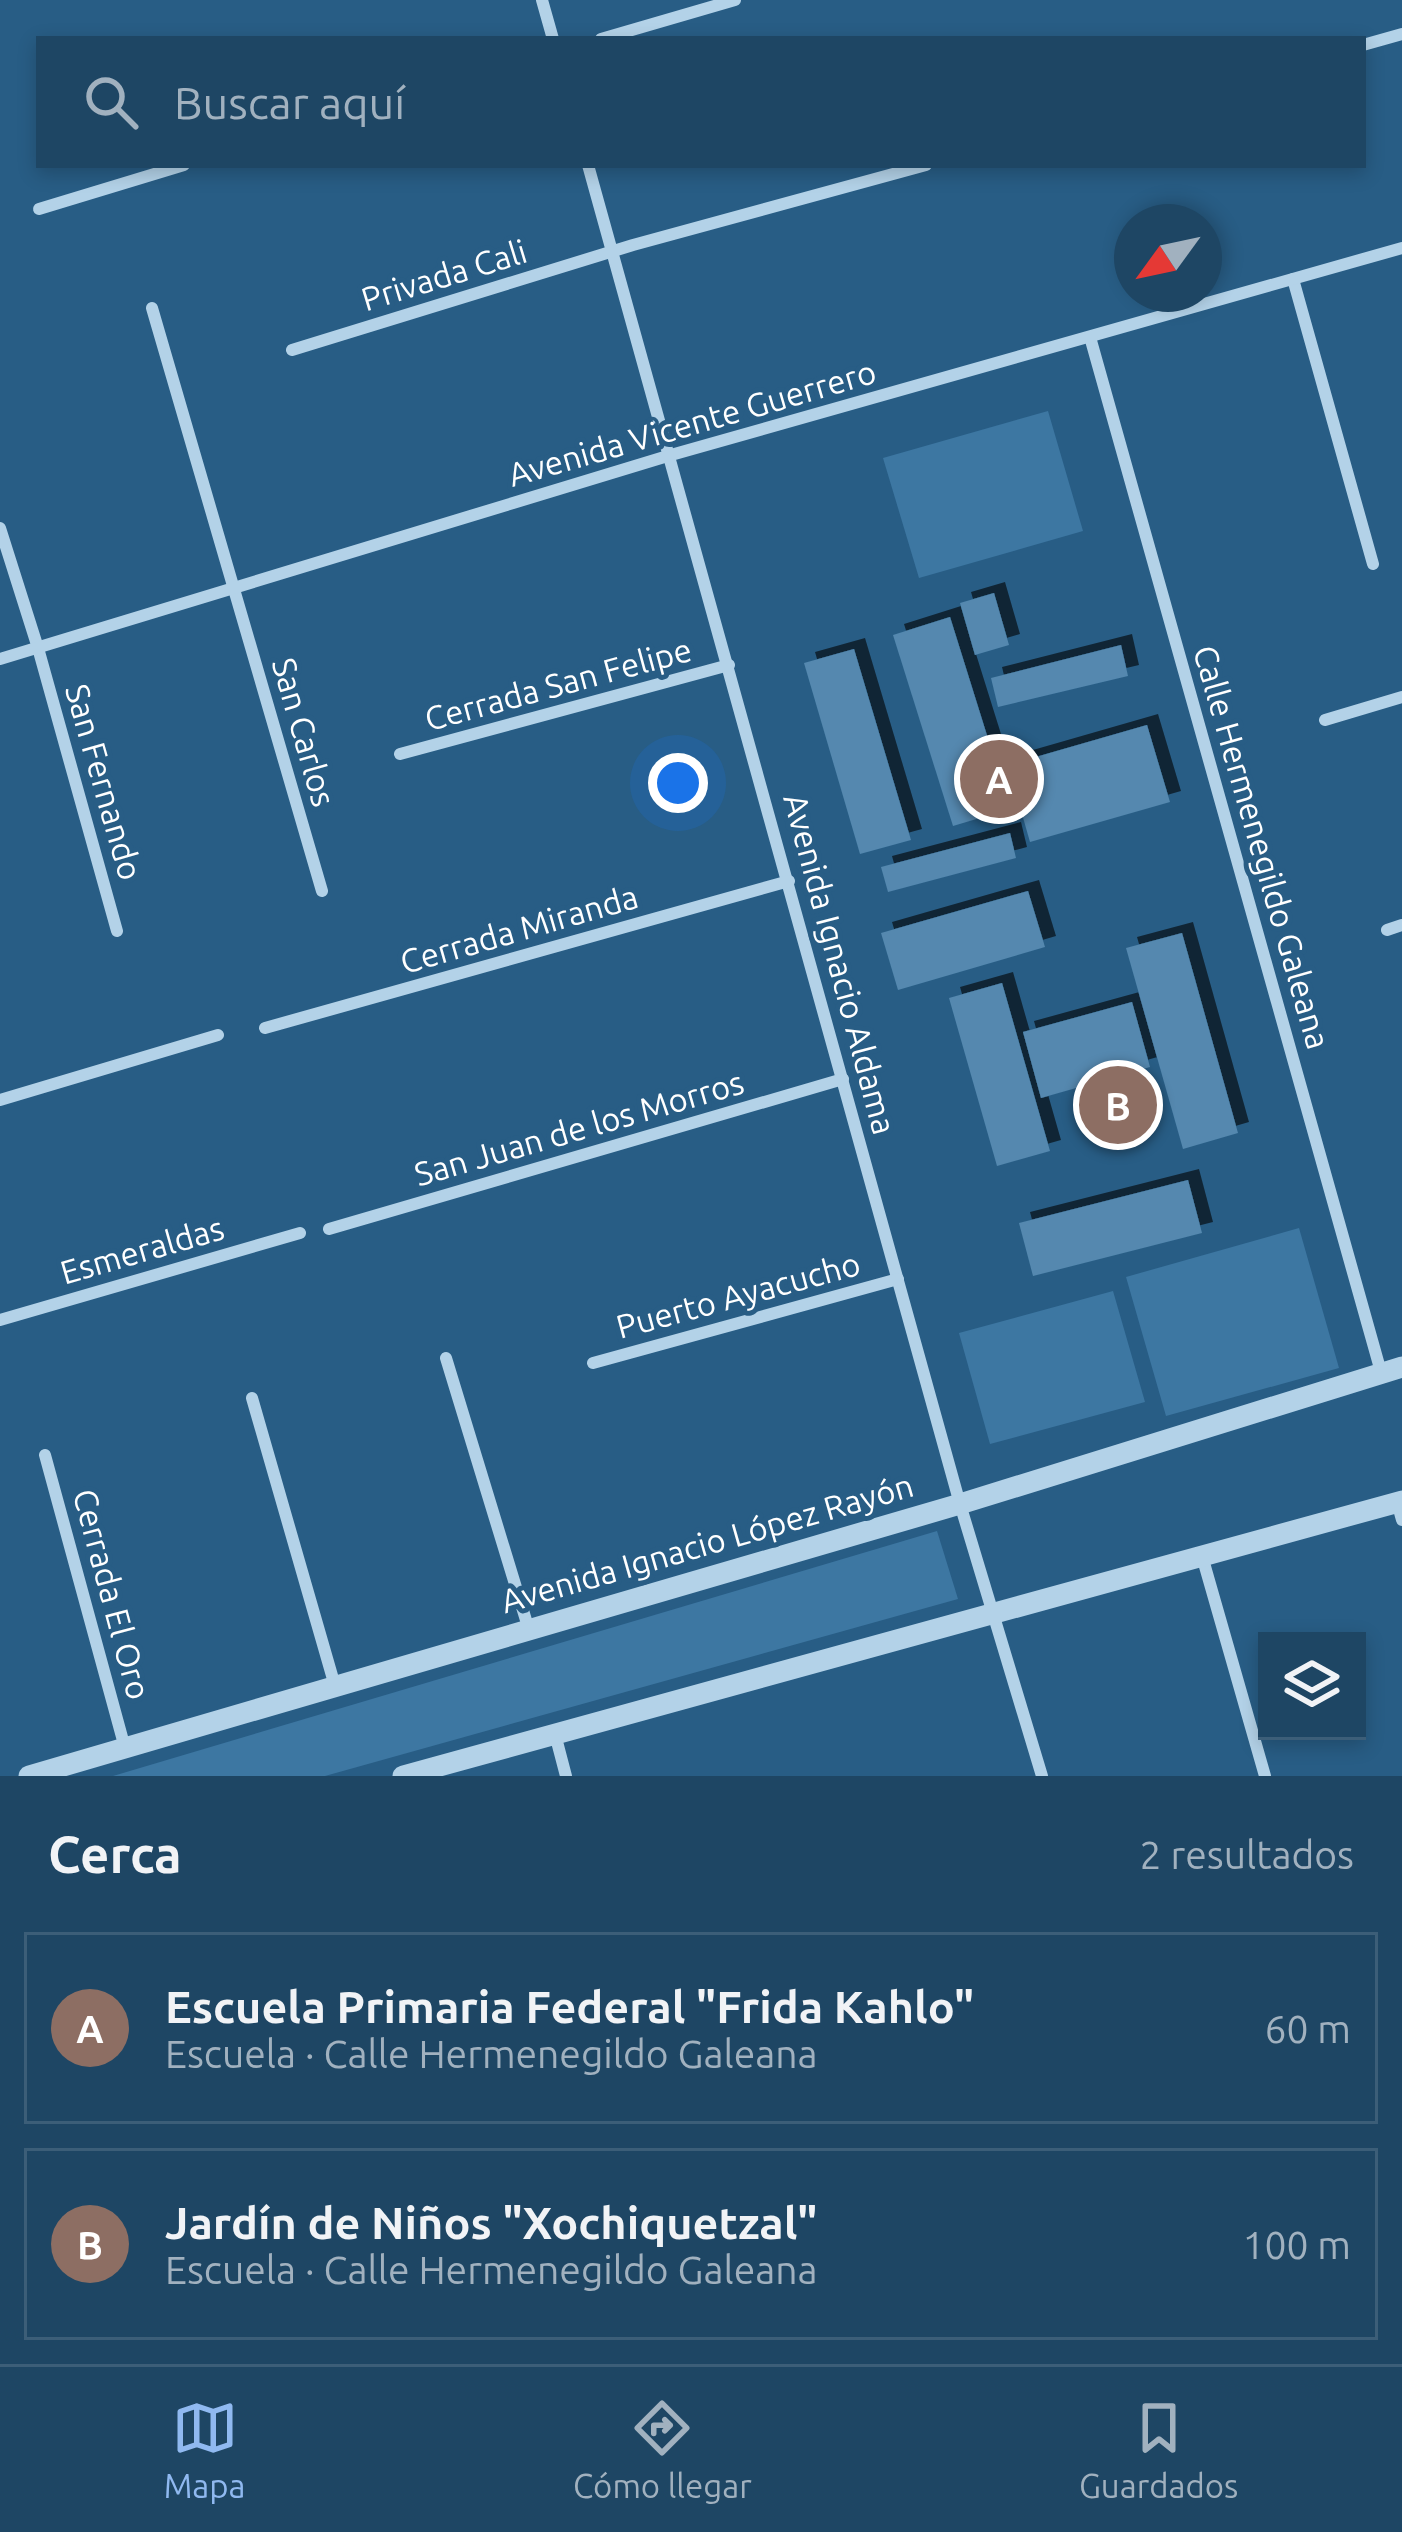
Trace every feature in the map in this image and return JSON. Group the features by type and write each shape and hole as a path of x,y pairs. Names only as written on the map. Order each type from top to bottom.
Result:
{"street":[{"path":"542,0 552,36"},
{"path":"611,36 735,0"},
{"path":"1366,44 1402,34"},
{"path":"39,209 174,168"},
{"name":"Avenida Ignacio Aldama","path":"589,168 960,1504 1042,1776"},
{"name":"Privada Cali","path":"292,350 613,251 915,168"},
{"name":"Avenida Vicente Guerrero","path":"0,659 671,455 1402,248"},
{"path":"1293,279 1373,564"},
{"name":"San Carlos","path":"152,308 322,891"},
{"name":"Calle Hermenegildo Galeana","path":"1090,337 1392,1369"},
{"name":"San Fernando","path":"0,528 117,931"},
{"name":"Cerrada San Felipe","path":"400,754 729,665"},
{"path":"1325,720 1402,697"},
{"name":"Cerrada Miranda","path":"265,1028 789,881"},
{"path":"1387,930 1402,925"},
{"path":"0,1100 218,1035"},
{"name":"San Juan de los Morros","path":"329,1229 843,1079"},
{"name":"Esmeraldas","path":"0,1319 300,1233"},
{"name":"Puerto Ayacucho","path":"593,1363 898,1279"},
{"path":"446,1358 529,1630"},
{"name":"Avenida Ignacio López Rayón","path":"29,1776 960,1504 1392,1369"},
{"path":"252,1398 335,1686"},
{"name":"Cerrada El Oro","path":"46,1455 125,1748"},
{"path":"403,1776 1202,1556 1400,1508"},
{"path":"1202,1556 1264,1776"},
{"path":"554,1734 566,1776"}],"shaded area":[{"path":"1048,411 1083,531 919,578 883,458"},
{"path":"1299,1228 1339,1368 1166,1416 1126,1277"},
{"path":"1113,1291 1145,1402 990,1444 959,1333"},
{"path":"937,1531 958,1599 325,1776 113,1776"}],"building":[{"path":"994,593 1009,645 975,655 960,603"},
{"path":"950,617 1010,809 953,826 893,635"},
{"path":"1121,645 1128,676 998,707 991,678"},
{"path":"854,649 911,840 860,854 804,663"},
{"path":"1147,725 1170,802 1030,842 1008,765"},
{"path":"1010,833 1016,858 888,892 881,867"},
{"path":"1028,891 1045,947 898,990 881,933"},
{"path":"1182,933 1238,1133 1183,1149 1126,948"},
{"path":"1002,983 1050,1151 997,1166 949,998"},
{"path":"1132,1002 1150,1067 1041,1098 1023,1032"},
{"path":"1188,1180 1202,1233 1033,1276 1019,1223"}],"place":[{"name":"Escuela Primaria Federal \"Frida Kahlo\"","path":"999,779"},
{"name":"Jardín de Niños \"Xochiquetzal\"","path":"1118,1105"}]}
